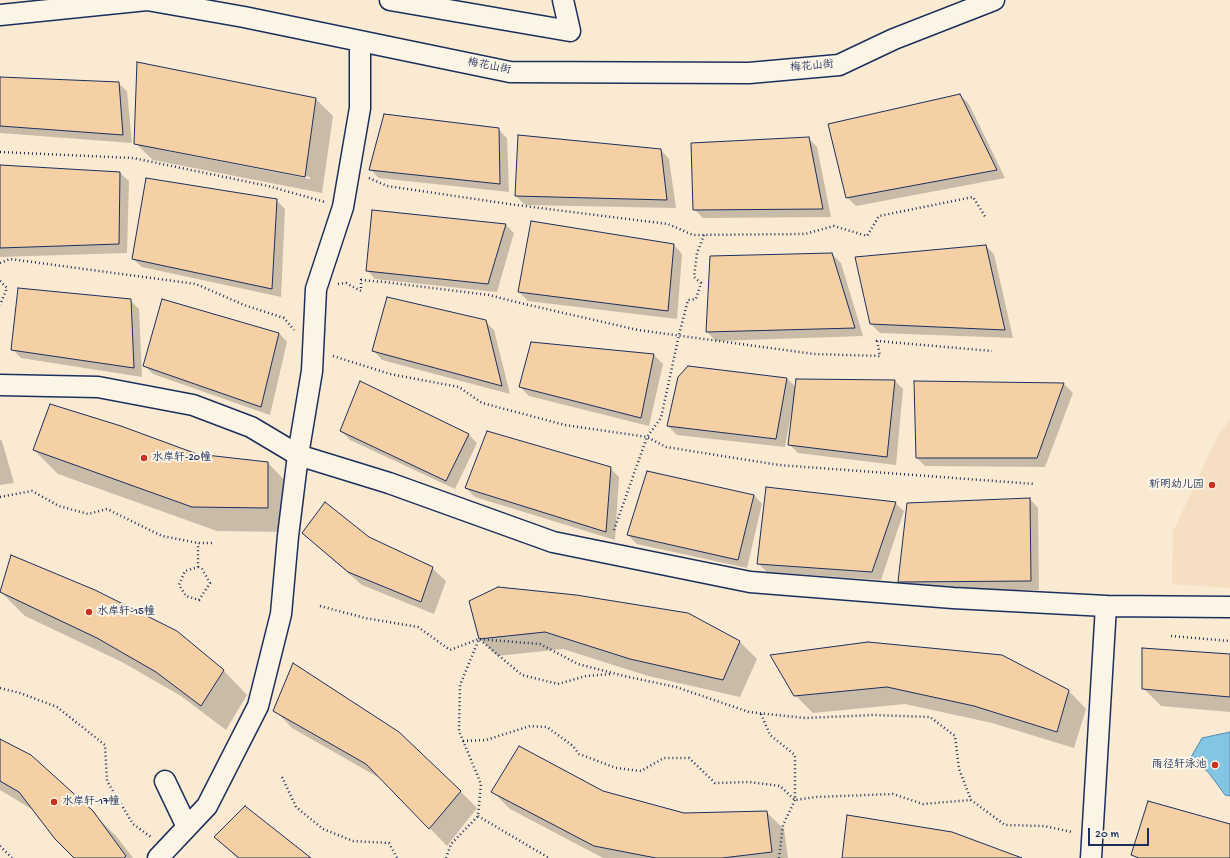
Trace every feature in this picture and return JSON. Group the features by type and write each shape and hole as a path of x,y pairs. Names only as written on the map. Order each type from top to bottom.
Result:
{"street":[{"name":"梅花山街","path":"0,16 147,0 244,17 510,72 749,73 839,65 894,39 994,0"},
{"path":"390,0 570,31 563,0"},
{"path":"162,853 206,806 258,706 281,614 288,536 298,455 312,371 316,289 343,207 360,108 360,41"},
{"path":"0,385 98,387 192,405 251,427 298,455 389,483 553,542 750,582 953,598 1106,606 1230,607"},
{"path":"1091,858 1106,606"},
{"path":"165,781 187,827"}],"path":[{"path":"0,152 133,158 268,186 343,207"},
{"path":"350,166 362,175 387,186 516,205 668,224 692,235 805,234 834,226 867,236 879,216 973,197 986,218"},
{"path":"614,530 647,437 661,418 688,300 696,299 701,283 694,277 697,252 704,235"},
{"path":"0,264 10,259 196,284 244,305 284,318 313,352 336,356 390,374 459,387 482,403 564,425 647,437 666,447 779,465 1035,484"},
{"path":"318,285 346,283 361,291 361,280 489,294 520,303 638,330 814,354 880,356 877,341 992,351"},
{"path":"0,281 7,288 0,305"},
{"path":"0,497 32,491 58,506 88,514 107,509 162,536 198,543 213,543"},
{"path":"198,543 198,567"},
{"path":"198,567 202,569 210,583 199,600 186,596 178,585 185,571 198,567"},
{"path":"320,606 365,618 418,627 450,650 478,639 540,644 578,664 676,687 749,712 805,718 874,716 930,717 955,736 959,769 971,800 1005,825 1044,826 1092,837"},
{"path":"1171,636 1230,641"},
{"path":"478,639 522,675 558,684 586,676 616,674"},
{"path":"446,858 451,844 478,816 481,784 459,731 460,685 478,639"},
{"path":"0,688 20,693 57,707 104,745 106,781 133,824 162,853"},
{"path":"760,713 770,736 795,755 795,800 783,825 779,858"},
{"path":"463,741 486,740 530,726 547,727 573,746 579,754 616,768 641,771 664,758 689,758 715,783 749,782 780,786 795,800"},
{"path":"282,777 296,807 323,829 353,841 389,843 398,858"},
{"path":"795,800 816,797 893,794 923,804 971,800"},
{"path":"478,816 549,858"},
{"path":"0,846 12,858"}],"shaded area":[{"name":"新明幼儿园","path":"1230,419 1230,588 1172,584 1173,532 1216,439"}],"water":[{"name":"雨径轩泳池","path":"1230,732 1230,796 1225,795 1209,773 1191,757 1202,738"}],"building":[{"path":"137,62 316,98 305,177 134,144"},
{"path":"0,77 119,82 123,135 0,126"},
{"path":"960,94 997,170 846,198 828,124"},
{"path":"384,114 499,128 500,184 369,170"},
{"path":"518,135 661,149 667,200 515,196"},
{"path":"809,137 823,209 693,210 691,143"},
{"path":"0,165 120,172 119,244 0,248"},
{"path":"146,178 277,199 272,289 132,259"},
{"path":"372,210 506,224 488,284 366,271"},
{"path":"531,221 674,244 668,311 518,292"},
{"path":"986,245 1005,330 870,324 855,257"},
{"path":"832,253 855,328 706,332 710,256"},
{"path":"18,288 131,299 134,368 11,350"},
{"path":"387,297 486,320 502,386 372,351"},
{"path":"162,299 279,333 261,407 143,366"},
{"path":"531,342 654,354 641,418 519,387"},
{"path":"688,366 787,378 776,439 667,426 678,377"},
{"path":"796,379 895,380 887,457 788,445"},
{"path":"360,381 469,434 446,481 340,431"},
{"path":"914,381 1064,383 1037,458 916,458"},
{"name":"水岸轩-20幢","path":"50,404 121,426 197,454 268,462 268,508 192,507 33,450"},
{"path":"487,431 611,467 606,532 465,488"},
{"path":"647,471 754,495 738,560 627,535"},
{"path":"766,487 896,502 872,572 757,564"},
{"path":"1030,498 1031,581 898,582 907,503"},
{"path":"325,502 369,537 433,567 421,602 348,572 302,533"},
{"name":"水岸轩-15幢","path":"11,555 95,590 177,631 224,670 201,706 156,672 97,638 0,592"},
{"path":"498,587 576,595 688,613 740,641 723,680 630,659 545,632 479,639 469,601"},
{"path":"868,642 1002,655 1069,690 1057,732 974,706 887,687 794,696 770,655"},
{"path":"1142,648 1230,654 1230,697 1142,689"},
{"path":"293,663 399,732 461,791 429,829 366,764 273,711"},
{"name":"水岸轩-17幢","path":"0,739 31,755 93,811 126,856 124,858 74,858 55,839 19,792 0,781"},
{"path":"519,746 603,791 684,813 767,811 772,852 722,858 656,858 594,846 491,792"},
{"path":"1148,801 1230,824 1230,858 1139,858 1131,855"},
{"path":"245,806 311,858 239,858 214,837"},
{"path":"847,815 952,832 1022,858 842,858"}],"place":[{"name":"水岸轩-20幢","path":"144,458"},
{"name":"新明幼儿园","path":"1212,485"},
{"name":"水岸轩-15幢","path":"89,612"},
{"name":"雨径轩泳池","path":"1215,765"},
{"name":"水岸轩-17幢","path":"54,802"}]}
